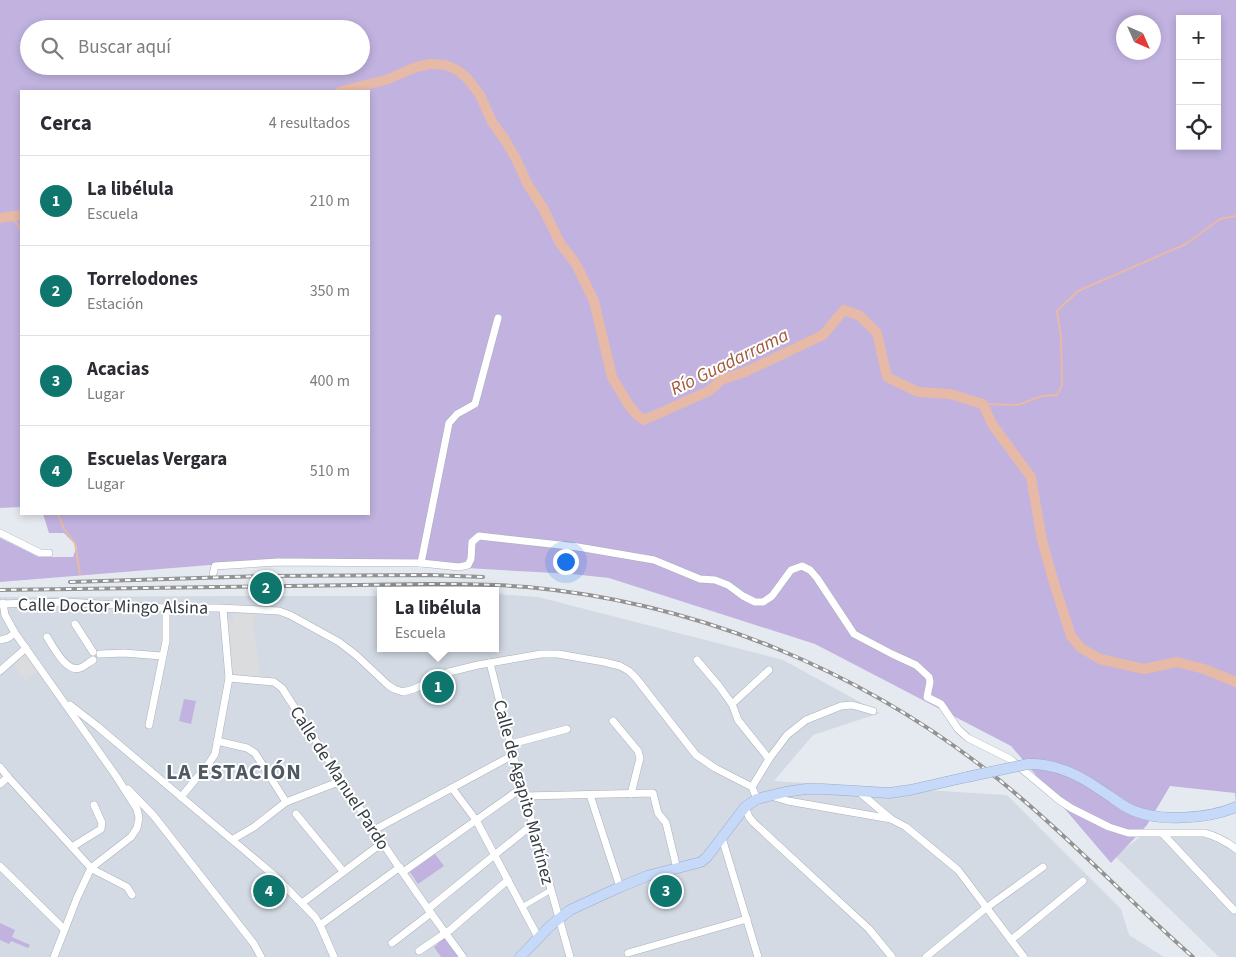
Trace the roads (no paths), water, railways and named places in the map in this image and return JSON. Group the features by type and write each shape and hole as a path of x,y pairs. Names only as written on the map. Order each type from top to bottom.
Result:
{"main road":[{"path":"520,957 570,910 647,876 701,862 707,857 745,807 757,799 769,795 806,789 881,793 910,790 1028,764 1050,766 1079,776 1122,805 1145,815 1161,817 1200,816 1236,807"}],"street":[{"path":"421,563 448,423 457,414 475,404 498,318"},
{"path":"0,533 40,553 49,553"},
{"path":"213,574 215,566 278,562 421,563 459,567 468,565 471,560 472,542 479,536 578,548 654,560 700,578 716,580 728,585 755,602 763,602 772,596 791,570 802,566 810,570 817,578 854,634 916,665 929,677 927,697 941,704 958,729 968,738 1010,759 1071,808 1109,827 1128,833 1204,833 1216,836 1236,848"},
{"name":"Calle Doctor Mingo Alsina","path":"2,603 66,602 166,608 223,608 279,611 339,642 394,689 403,692 414,689 449,672 490,663"},
{"path":"2,603 15,633 116,776 137,809 139,818 136,828 130,837 91,868 64,929 54,957"},
{"path":"149,725 166,641 166,608"},
{"path":"181,797 213,758 217,741 229,678 223,608"},
{"path":"75,624 95,655"},
{"path":"0,640 8,638 15,633"},
{"path":"47,637 64,663 75,669 80,668 95,655 124,653 162,656"},
{"path":"0,671 26,648"},
{"path":"490,663 541,654 558,654 620,666 636,678 696,756 752,787 757,799"},
{"path":"697,660 719,686 732,704 738,720 769,759"},
{"name":"Calle de Agapito Martínez","path":"490,663 570,957"},
{"path":"732,704 768,670"},
{"name":"Calle de Manuel Pardo","path":"229,678 274,682 282,688 382,843 463,957"},
{"path":"64,701 97,726 275,876 315,917 334,957"},
{"path":"752,787 769,759 787,736 806,720 841,706 852,706 872,711"},
{"path":"613,721 638,751 640,758 631,794"},
{"path":"86,732 91,726 97,726"},
{"path":"511,744 567,729"},
{"path":"217,741 247,748 256,753 286,802"},
{"path":"374,830 514,755"},
{"path":"0,767 91,868 127,887 132,895"},
{"path":"116,776 154,816 261,957"},
{"path":"0,784 8,777"},
{"path":"233,840 254,827 286,802 341,781"},
{"path":"320,925 523,787"},
{"path":"452,788 476,820 539,938"},
{"path":"858,791 891,819 906,827 958,870 1024,957"},
{"path":"525,796 653,793 658,813 666,823 677,869"},
{"path":"881,793 877,800 891,819"},
{"path":"590,795 620,887"},
{"path":"769,795 788,801 891,819"},
{"path":"72,847 101,829 102,823 94,805"},
{"path":"745,807 749,817 869,929 892,957"},
{"path":"296,814 342,871"},
{"path":"139,818 154,816"},
{"path":"392,943 533,824"},
{"path":"1163,834 1234,910"},
{"path":"722,838 758,957"},
{"path":"302,903 342,871 382,843"},
{"path":"0,866 64,929"},
{"path":"926,957 986,908 1043,867"},
{"path":"419,951 450,930 508,880"},
{"path":"1011,940 1083,881"},
{"path":"522,907 551,890"},
{"path":"628,953 747,919"}],"waterway":[{"name":"Río Guadarrama","path":"345,90 386,80 416,67 430,64 446,65 457,70 467,78 480,95 492,122 516,159 560,243 576,264 594,301 612,377 628,404 644,420 709,391 721,380 745,372 823,335 844,310 860,316 877,333 887,377 918,392 950,394 983,404 992,424 1031,477 1042,540 1054,583 1071,636 1081,648 1100,659 1144,669 1177,662 1204,669 1236,682"},
{"name":"Río Guadarrama","path":"0,218 20,215"},
{"path":"983,404 1018,405 1042,396 1057,395 1062,385 1061,337 1057,311 1078,291 1186,244 1220,219 1236,216"},
{"path":"12,217 20,229"},
{"path":"58,515 64,529 75,543 80,574"}],"railway":[{"path":"70,582 262,576 430,575 483,577"},
{"path":"0,590 430,584 503,585 591,595 654,609 716,626 776,648 835,675 892,706 946,740 1023,800 1193,957"}],"place":[{"name":"Torrelodones","path":"266,588"},
{"name":"La libélula","path":"438,687"},
{"name":"Escuelas Vergara","path":"269,891"},
{"name":"Acacias","path":"666,891"}],"district":[{"name":"LA ESTACIÓN","path":"234,771"}]}
